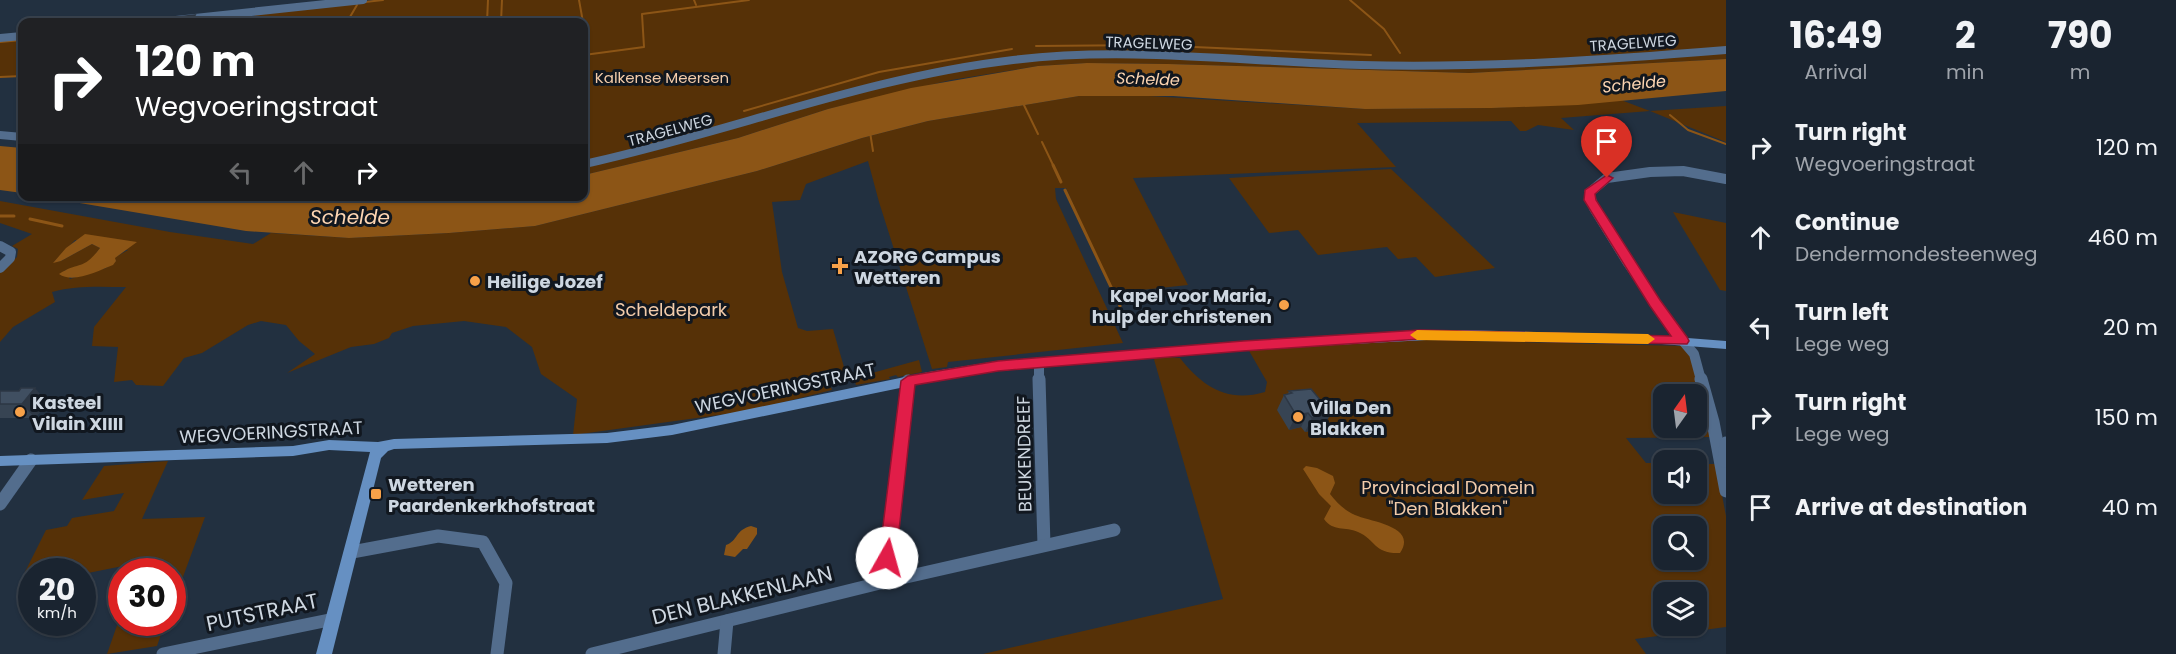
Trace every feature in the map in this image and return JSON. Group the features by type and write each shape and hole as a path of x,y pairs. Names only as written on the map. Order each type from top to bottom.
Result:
{"main road":[{"name":"WEGVOERINGSTRAAT","path":"0,461 293,451 316,445 370,446 382,449 394,444 607,438 672,430 908,381 998,366 1420,335 1649,339 1726,345"},
{"path":"324,654 375,456 382,449"}],"street":[{"path":"194,18 363,0"},
{"path":"0,38 18,36"},
{"name":"TRAGELWEG","path":"588,163 699,136 903,80 1013,60 1107,54 1360,65 1461,66 1726,50"},
{"path":"0,135 18,137"},
{"path":"1726,179 1683,171 1650,172 1607,178 1589,193 1599,217 1655,303 1694,354 1713,422 1726,491"},
{"path":"0,246 11,252 10,258 0,268"},
{"name":"BEUKENDREEF","path":"1040,363 1044,546"},
{"path":"884,582 908,381"},
{"path":"1722,474 1726,443"},
{"path":"0,504 31,460"},
{"name":"DEN BLAKKENLAAN","path":"592,654 884,582 1114,530"},
{"path":"352,552 438,536 483,542 506,583 497,654"},
{"name":"PUTSTRAAT","path":"163,654 334,619"},
{"path":"724,654 727,621"}],"green space":[{"name":"Kalkense Meersen","path":"383,0 1726,0 1726,59 1469,73 1168,64 1087,63 1038,66 951,80 828,109 738,138 588,174 588,18 252,18 257,13"},
{"path":"18,36 18,76 0,77 0,38"},
{"name":"Scheldepark","path":"1117,94 1365,109 1492,108 1621,100 1650,111 1561,118 1574,130 1538,125 1526,131 1520,131 1511,121 1357,123 1396,167 1133,178 1188,285 1113,293 1066,188 1055,188 1056,199 1123,343 948,362 947,367 932,369 868,161 806,184 800,200 772,202 782,272 798,328 807,331 833,329 846,374 828,378 832,390 748,411 573,435 577,399 541,374 532,347 506,327 464,321 413,326 392,333 389,338 374,344 351,347 287,373 315,354 299,341 286,325 261,321 248,325 202,353 184,358 163,386 136,385 132,380 114,382 118,347 92,346 94,327 126,287 80,287 52,292 55,302 13,327 0,342 0,272 17,257 18,249 12,246 32,234 0,223 0,201 170,232 253,244 271,233 349,238 535,226 757,171 862,138 928,121 1079,96","holes":["75,240 128,250 114,258 116,261 106,268 70,279 64,271 90,262 100,248 92,244 61,261 54,262"]},
{"path":"1726,106 1726,142 1650,111"},
{"path":"1391,169 1495,268 1435,277 1416,257 1398,259 1387,247 1318,255 1298,230 1269,233 1229,178"},
{"path":"1673,212 1726,223 1726,291 1720,290"},
{"name":"Provinciaal Domein \"Den Blakken\"","path":"1424,340 1684,346 1695,362 1700,384 1653,384 1653,438 1626,438 1646,463 1653,463 1653,504 1707,504 1707,464 1716,464 1726,516 1726,627 1707,630 1707,582 1653,582 1653,636 1658,636 1635,639 1646,654 983,654 1223,599 1153,356 1180,358 1207,384 1227,394 1251,395 1265,392 1267,382 1248,349"},
{"path":"919,360 922,372 898,377 896,375 889,377 890,379 856,385 854,378"},
{"name":"Provinciaal Domein \"Den Blakken\"","path":"1707,412 1713,437 1707,437"},
{"path":"168,461 142,519 205,517 186,569 186,558 108,558 108,569 96,571 96,558 32,558 46,530 67,526 72,518 114,511 124,493 82,500 104,466"},
{"path":"113,636 160,636 157,646 107,654"}],"water":[{"name":"Schelde","path":"1726,59 1726,91 1578,105 1365,109 1173,96 1079,96 928,121 862,138 757,171 535,226 449,233 349,238 246,231 68,201 588,201 588,174 738,138 828,109 911,88 1038,66 1087,63 1168,64 1469,73"},
{"path":"0,146 18,148 18,192 0,190"},
{"path":"85,234 137,242 115,258 113,265 86,276 71,278 59,274 85,263 100,248 92,244 53,263 66,248"},
{"path":"1306,466 1317,468 1333,476 1335,483 1330,494 1344,509 1398,531 1403,537 1404,544 1400,553 1380,549 1358,532 1331,526 1324,519 1331,506 1319,494 1303,469"},
{"path":"751,526 757,528 757,534 747,549 743,549 735,557 724,555 726,545 733,541 742,530"}],"building":[{"path":"195,15 193,18 170,18"},
{"path":"21,388 35,388 22,404 0,404 0,391 19,391"},
{"path":"1311,389 1331,413 1312,418 1308,413 1296,415 1284,395 1292,393 1289,391"}],"waterway":[{"path":"365,2 383,0"},
{"path":"487,18 488,0"},
{"path":"501,18 502,0"},
{"path":"579,0 582,18"},
{"path":"694,0 696,5"},
{"path":"588,54 644,47 642,14 749,0"},
{"path":"1350,0 1384,29 1400,53"},
{"path":"349,18 357,5"},
{"path":"227,18 251,15"},
{"path":"0,42 18,40"},
{"path":"1036,46 1150,45"},
{"path":"1172,46 1371,55"},
{"path":"588,48 589,54"},
{"path":"744,111 879,72 1012,49"},
{"path":"0,77 18,76"},
{"path":"1022,101 1038,134"},
{"path":"1670,115 1688,130 1726,144"},
{"path":"870,132 873,151"},
{"path":"1042,142 1054,167"},
{"path":"1053,165 1061,182"},
{"path":"1065,190 1120,306"},
{"path":"0,216 14,216"},
{"path":"30,219 62,226"}],"slow traffic":[{"path":"1417,335 1648,339"}],"place":[{"name":"AZORG Campus Wetteren","path":"840,266"},
{"name":"Heilige Jozef","path":"475,281"},
{"name":"Kapel voor Maria, hulp der christenen","path":"1284,305"},
{"name":"Kasteel Vilain XIIII","path":"20,412"},
{"name":"Villa Den Blakken","path":"1298,417"},
{"name":"Wetteren Paardenkerkhofstraat","path":"376,494"}],"route":[{"path":"887,558 908,381 998,366 1243,346 1420,335 1555,336 1683,341 1655,303 1590,200 1589,193 1598,183 1607,178"}]}
